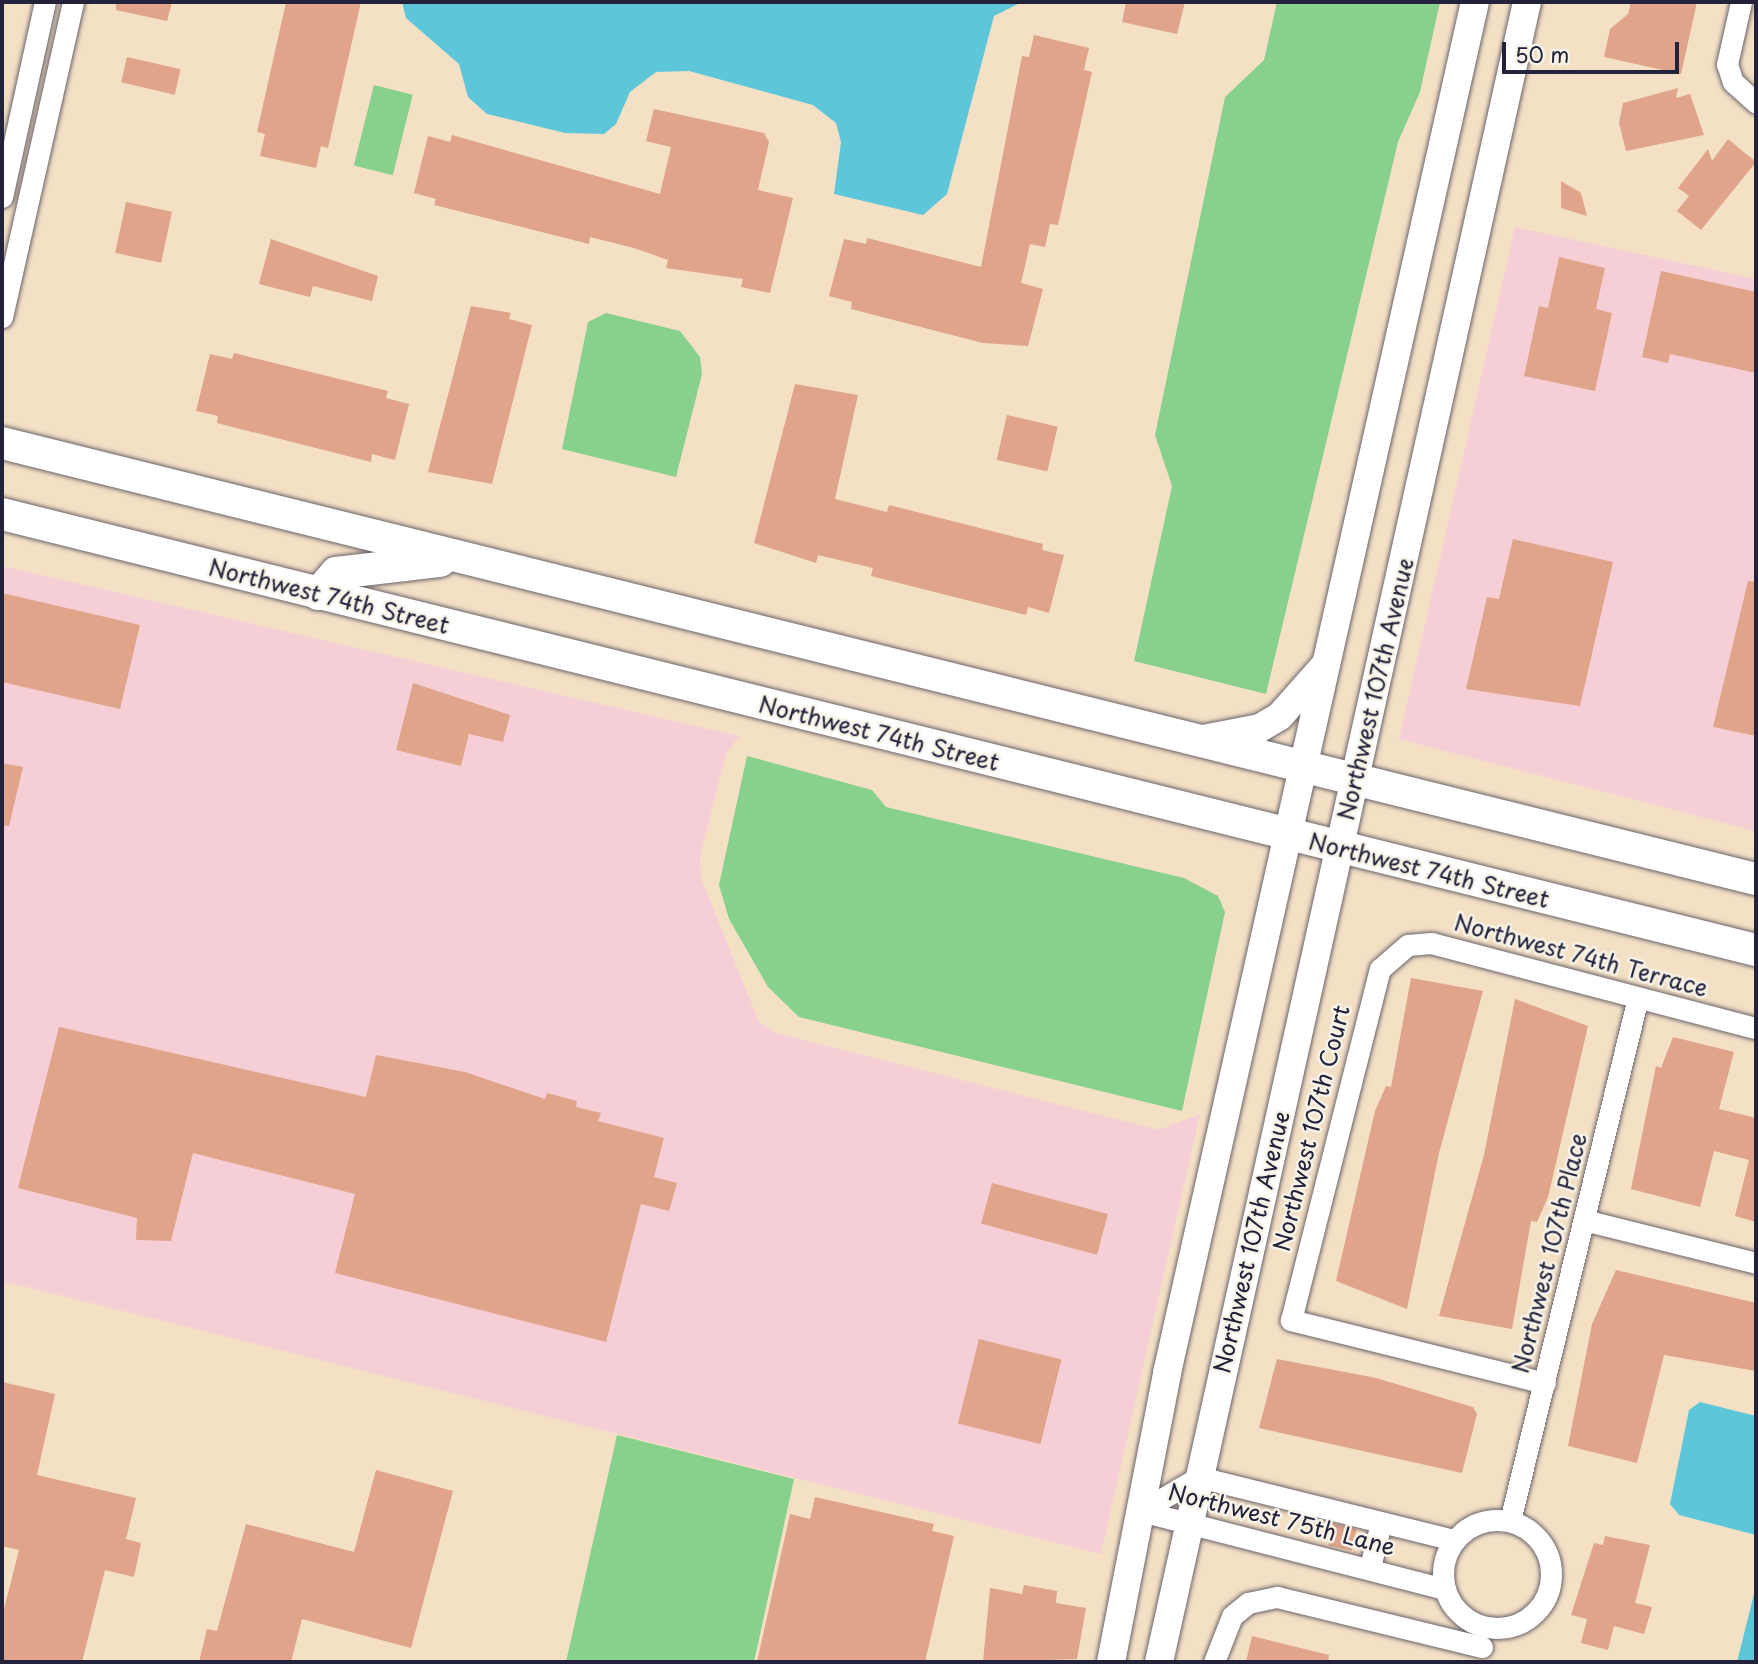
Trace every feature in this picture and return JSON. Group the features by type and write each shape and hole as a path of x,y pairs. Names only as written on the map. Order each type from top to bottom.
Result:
{"main road":[{"path":"1111,1662 1141,1511 1475,2"},
{"name":"Northwest 107th Avenue","path":"1158,1662 1527,2"},
{"path":"2,443 1756,879"},
{"name":"Northwest 74th Street","path":"2,514 1756,950"},
{"path":"318,594 336,573 462,558"},
{"path":"1198,740 1260,728 1280,716 1332,656"}],"street":[{"path":"2,197 45,2"},
{"path":"2,317 72,2"},
{"path":"1741,2 1727,64 1733,82 1756,103"},
{"name":"Northwest 74th Terrace","path":"1393,954 1431,943 1756,1028"},
{"name":"Northwest 107th Court","path":"1393,954 1369,1001 1291,1320 1545,1383"},
{"name":"Northwest 107th Place","path":"1510,1521 1638,997"},
{"path":"1584,1220 1756,1263"},
{"name":"Northwest 75th Lane","path":"1141,1511 1199,1477 1454,1540"},
{"name":"Northwest 75th Lane","path":"1141,1511 1370,1567 1445,1589"},
{"path":"1214,1662 1221,1635 1248,1603 1277,1597 1482,1646 1531,1617 1549,1590 1541,1543 1510,1521 1480,1523 1454,1540 1443,1567 1445,1589 1482,1646"},
{"path":"1370,1567 1381,1523"}],"shaded area":[{"path":"1515,227 1756,279 1756,831 1399,739"},
{"path":"2,566 739,736 726,754 700,857 701,878 759,1022 776,1033 1159,1130 1200,1114 1101,1554 2,1281"}],"green space":[{"path":"1277,2 1440,2 1420,92 1398,142 1266,694 1134,661 1172,486 1155,435 1225,97 1264,60"},
{"path":"374,85 413,95 393,175 354,166"},
{"path":"606,313 680,331 700,357 702,374 676,477 562,449 588,322"},
{"path":"747,756 872,790 886,807 1184,878 1218,896 1225,912 1182,1111 799,1017 768,987 729,919 719,885"},
{"path":"617,1435 794,1479 754,1662 566,1662"}],"water":[{"path":"402,2 1022,2 994,16 947,194 923,215 834,194 841,142 836,123 813,105 689,71 656,72 630,92 616,124 604,134 565,133 487,114 468,97 459,64 406,18"},
{"path":"1700,1402 1756,1416 1756,1535 1679,1515 1670,1504 1689,1410"},
{"path":"1756,1586 1756,1662 1737,1662"}],"building":[{"path":"116,2 172,2 167,21 116,10"},
{"path":"286,2 361,2 328,148 321,146 316,168 260,156 265,134 257,132"},
{"path":"1126,2 1185,2 1177,34 1122,22"},
{"path":"1631,2 1697,2 1681,74 1604,57 1610,29 1628,14"},
{"path":"1034,35 1089,48 1084,70 1092,72 1058,225 1050,224 1045,247 1030,244 1021,283 1043,289 1028,346 983,343 851,309 852,302 829,296 844,239 866,244 867,238 981,267 1022,56 1029,57"},
{"path":"127,57 181,69 175,95 121,82"},
{"path":"1678,88 1676,98 1690,94 1704,135 1626,151 1619,123 1623,103"},
{"path":"654,109 764,133 769,142 758,190 793,198 770,293 741,287 743,279 666,268 668,260 634,248 590,237 589,244 434,205 436,199 414,193 428,136 450,142 452,135 660,194 671,147 646,141"},
{"path":"1728,139 1756,162 1701,230 1677,211 1689,196 1678,188 1708,149 1712,161"},
{"path":"1561,181 1581,193 1587,216 1561,208"},
{"path":"126,202 172,212 161,263 115,253"},
{"path":"271,239 378,276 372,301 313,286 310,297 259,284"},
{"path":"1559,257 1605,268 1596,309 1612,313 1595,391 1524,376 1539,306 1548,308"},
{"path":"1661,271 1756,292 1756,373 1670,354 1668,363 1642,357"},
{"path":"471,306 511,313 509,319 532,325 492,484 428,472"},
{"path":"234,353 388,391 386,398 409,404 395,460 372,454 371,462 217,423 218,416 196,411 210,354 232,359"},
{"path":"795,384 858,395 835,499 887,512 889,505 1043,544 1042,550 1064,555 1049,613 1028,607 1026,615 871,576 873,568 818,555 816,563 754,543"},
{"path":"1007,415 1058,427 1047,472 997,460"},
{"path":"1513,539 1613,562 1580,706 1466,689 1487,597 1499,599"},
{"path":"1748,581 1756,582 1756,736 1713,727"},
{"path":"2,593 140,625 120,709 2,682"},
{"path":"413,683 510,715 503,742 469,734 461,766 396,750"},
{"path":"2,763 23,767 9,826 2,825"},
{"path":"1411,978 1483,991 1439,1153 1407,1309 1336,1281 1375,1111 1386,1086 1391,1087"},
{"path":"1515,999 1588,1026 1548,1197 1537,1222 1531,1221 1512,1329 1439,1316 1484,1155"},
{"path":"59,1027 366,1097 376,1055 465,1072 545,1099 547,1093 577,1101 576,1107 601,1113 598,1121 664,1138 654,1177 677,1183 669,1211 641,1204 606,1342 335,1273 355,1194 193,1153 171,1241 136,1240 137,1218 18,1188"},
{"path":"1673,1037 1734,1052 1719,1109 1756,1118 1756,1222 1735,1216 1749,1160 1714,1151 1700,1207 1631,1189 1656,1066 1661,1068"},
{"path":"992,1183 1108,1214 1097,1255 981,1224"},
{"path":"1616,1270 1756,1303 1756,1371 1664,1355 1637,1463 1568,1446 1592,1324"},
{"path":"979,1339 1061,1360 1040,1444 958,1423"},
{"path":"1277,1359 1376,1378 1473,1407 1477,1414 1462,1473 1259,1428"},
{"path":"2,1382 55,1394 37,1475 136,1498 126,1539 141,1543 134,1577 105,1570 82,1662 2,1662 2,1617 19,1550 2,1546"},
{"path":"376,1470 453,1491 411,1648 302,1619 291,1662 199,1662 207,1629 217,1631 246,1524 354,1552"},
{"path":"815,1497 934,1524 932,1531 954,1536 925,1662 757,1662 790,1514 810,1519"},
{"path":"1333,1524 1356,1529 1352,1551 1328,1546"},
{"path":"1605,1536 1650,1545 1635,1603 1652,1607 1644,1634 1614,1626 1608,1650 1581,1643 1587,1619 1571,1615 1594,1543 1603,1545"},
{"path":"1024,1585 1057,1591 1056,1603 1086,1608 1077,1659 983,1662 990,1588 1022,1594"},
{"path":"1252,1636 1329,1655 1328,1662 1246,1662"}]}
